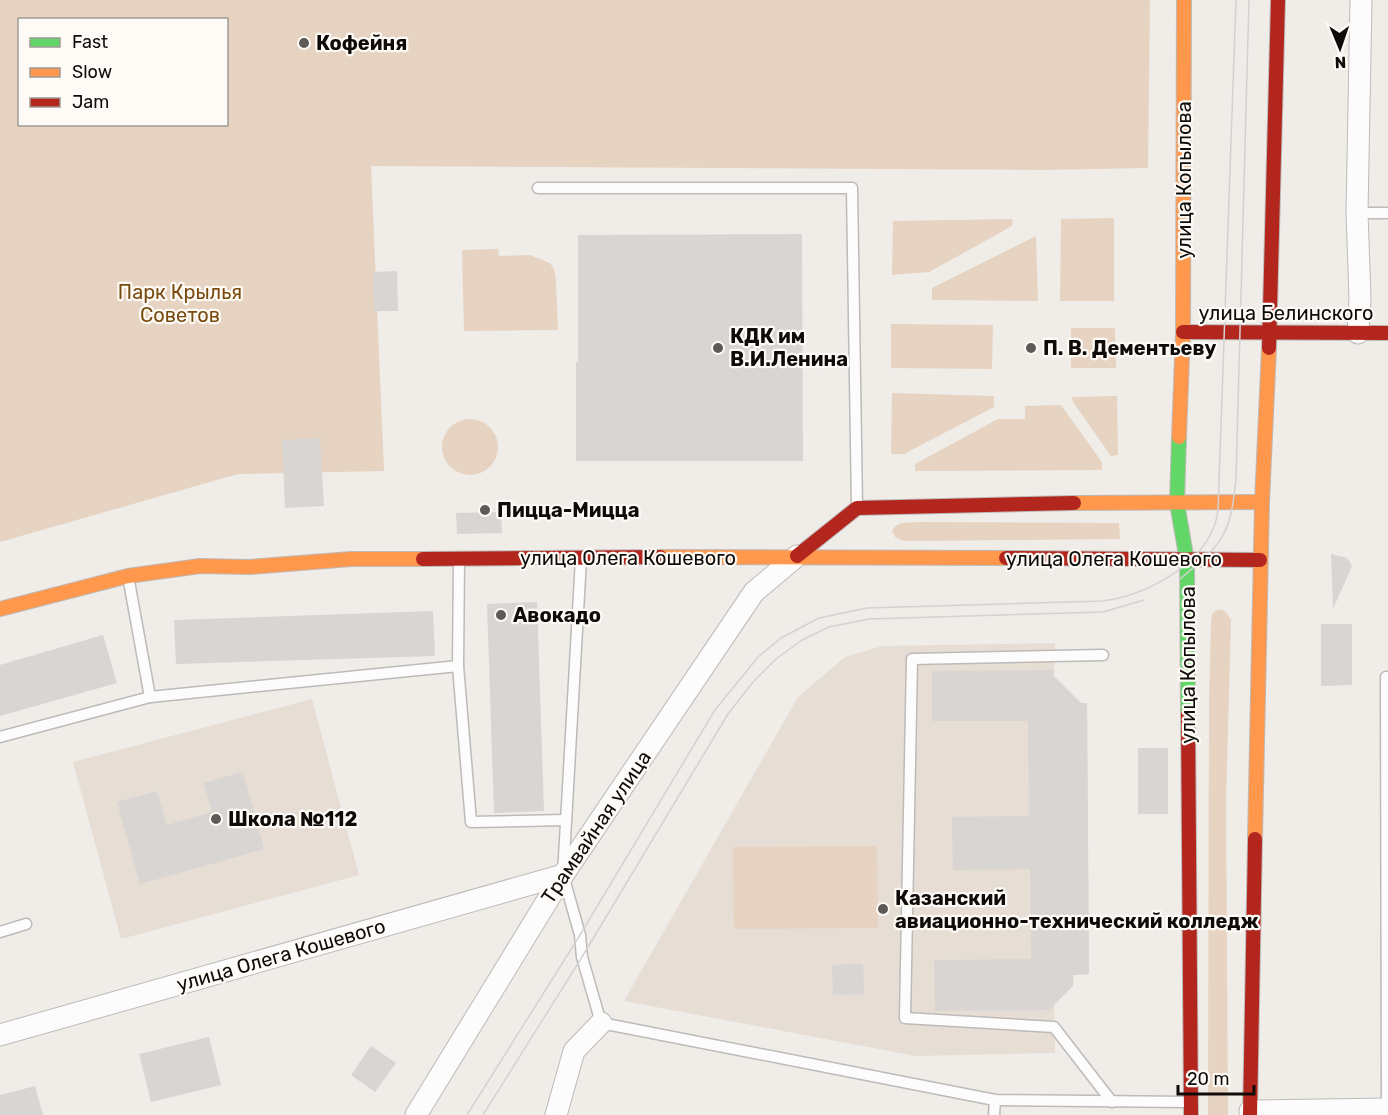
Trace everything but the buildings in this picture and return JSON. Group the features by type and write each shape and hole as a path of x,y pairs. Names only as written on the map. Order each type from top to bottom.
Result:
{"main road":[{"name":"улица Копылова","path":"1184,0 1183,332 1177,503 1187,558 1191,1109"},
{"path":"1250,1113 1260,560 1270,332 1278,0"},
{"name":"улица Белинского","path":"1183,332 1388,333"},
{"path":"797,556 857,508 1102,502 1262,502"},
{"name":"улица Олега Кошевого","path":"0,609 128,576 200,566 249,567 351,559 797,556 1260,560"}],"street":[{"path":"1358,333 1360,298 1357,213 1361,0"},
{"name":"Трамвайная улица","path":"416,1115 563,875 754,592 797,556"},
{"name":"улица Олега Кошевого","path":"0,1035 563,875"},
{"path":"556,1115 574,1051 601,1023"},
{"path":"1250,1113 1387,1111"}],"lane":[{"path":"538,188 852,188 857,508"},
{"path":"1357,213 1388,213"},
{"path":"459,558 458,666 471,822 566,820"},
{"path":"580,559 563,875 580,935 582,957 601,1023 994,1100 1112,1102 1191,1109"},
{"path":"128,576 150,697"},
{"path":"1103,656 912,659 905,1018 1054,1027 1112,1102"},
{"path":"0,737 150,697 458,666"},
{"path":"1387,1111 1386,677 1388,677"},
{"path":"0,932 26,924"},
{"path":"994,1100 994,1115"}],"shaded area":[{"name":"Казанский авиационно-технический колледж","path":"1055,643 1054,682 1073,703 1087,703 1089,974 1074,975 1073,986 1062,996 1054,997 1055,1053 916,1056 624,1001 798,697 845,657 882,646"},
{"name":"Школа №112","path":"312,699 359,875 121,939 73,762"}],"green space":[{"name":"Парк Крылья Советов","path":"0,0 1150,0 1148,168 1041,170 371,166 384,471 238,474 0,542"},
{"path":"1114,218 1114,301 1060,301 1061,219"},
{"path":"1013,219 1012,226 929,272 892,275 893,221"},
{"path":"1036,236 1038,301 932,300 932,288"},
{"path":"498,249 499,256 530,255 550,263 554,269 556,281 558,330 464,331 462,250"},
{"path":"891,324 993,325 992,369 891,368"},
{"path":"1071,328 1115,328 1116,368 1071,368"},
{"path":"892,393 994,396 994,407 904,454 891,454"},
{"path":"1117,396 1118,455 1111,456 1073,402 1072,397"},
{"path":"1061,405 1102,462 1102,470 915,471 915,464 998,419 1025,419 1025,406"},
{"path":"465,419 475,419 490,427 496,436 498,447 496,458 490,467 475,475 465,475 454,470 447,463 442,452 442,442 447,431 454,424"},
{"path":"901,523 1119,523 1120,539 903,541 895,537 892,531"},
{"path":"1217,610 1226,612 1231,620 1226,802 1228,1115 1208,1115 1209,701 1211,623 1212,614"},
{"path":"877,846 878,928 734,929 733,847"}],"tram line":[{"path":"467,1115 580,935 715,710 758,657 781,638 819,618 867,608 1102,601 1118,598 1151,587 1166,578 1181,568 1205,543 1214,527 1218,510 1236,0"},
{"path":"1180,579 1206,556 1222,536 1234,497 1249,0"},
{"path":"483,1115 582,957 728,714 753,682 776,659 802,640 829,627 869,619 1103,612 1144,600"}],"traffic: fast":[{"path":"1179,437 1177,503 1187,561 1188,714"}],"traffic: slow":[{"path":"1179,437 1183,332 1184,0"},
{"path":"1255,839 1262,502 1269,348"},
{"path":"1074,503 1262,502"},
{"path":"660,557 1006,558"},
{"path":"0,609 128,576 200,566 249,567 351,559 423,559"}],"traffic: jam":[{"path":"1269,348 1278,0"},
{"path":"1183,332 1388,333"},
{"path":"797,556 857,508 1074,503"},
{"path":"423,559 660,557"},
{"path":"1006,558 1260,560"},
{"path":"1188,714 1191,1115"},
{"path":"1250,1115 1255,839"}],"place":[{"name":"Кофейня","path":"304,43"},
{"name":"КДК им В.И.Ленина","path":"718,348"},
{"name":"П. В. Дементьеву","path":"1031,348"},
{"name":"Пицца-Мицца","path":"485,510"},
{"name":"Авокадо","path":"501,615"},
{"name":"Школа №112","path":"216,819"},
{"name":"Казанский авиационно-технический колледж","path":"883,909"}]}
